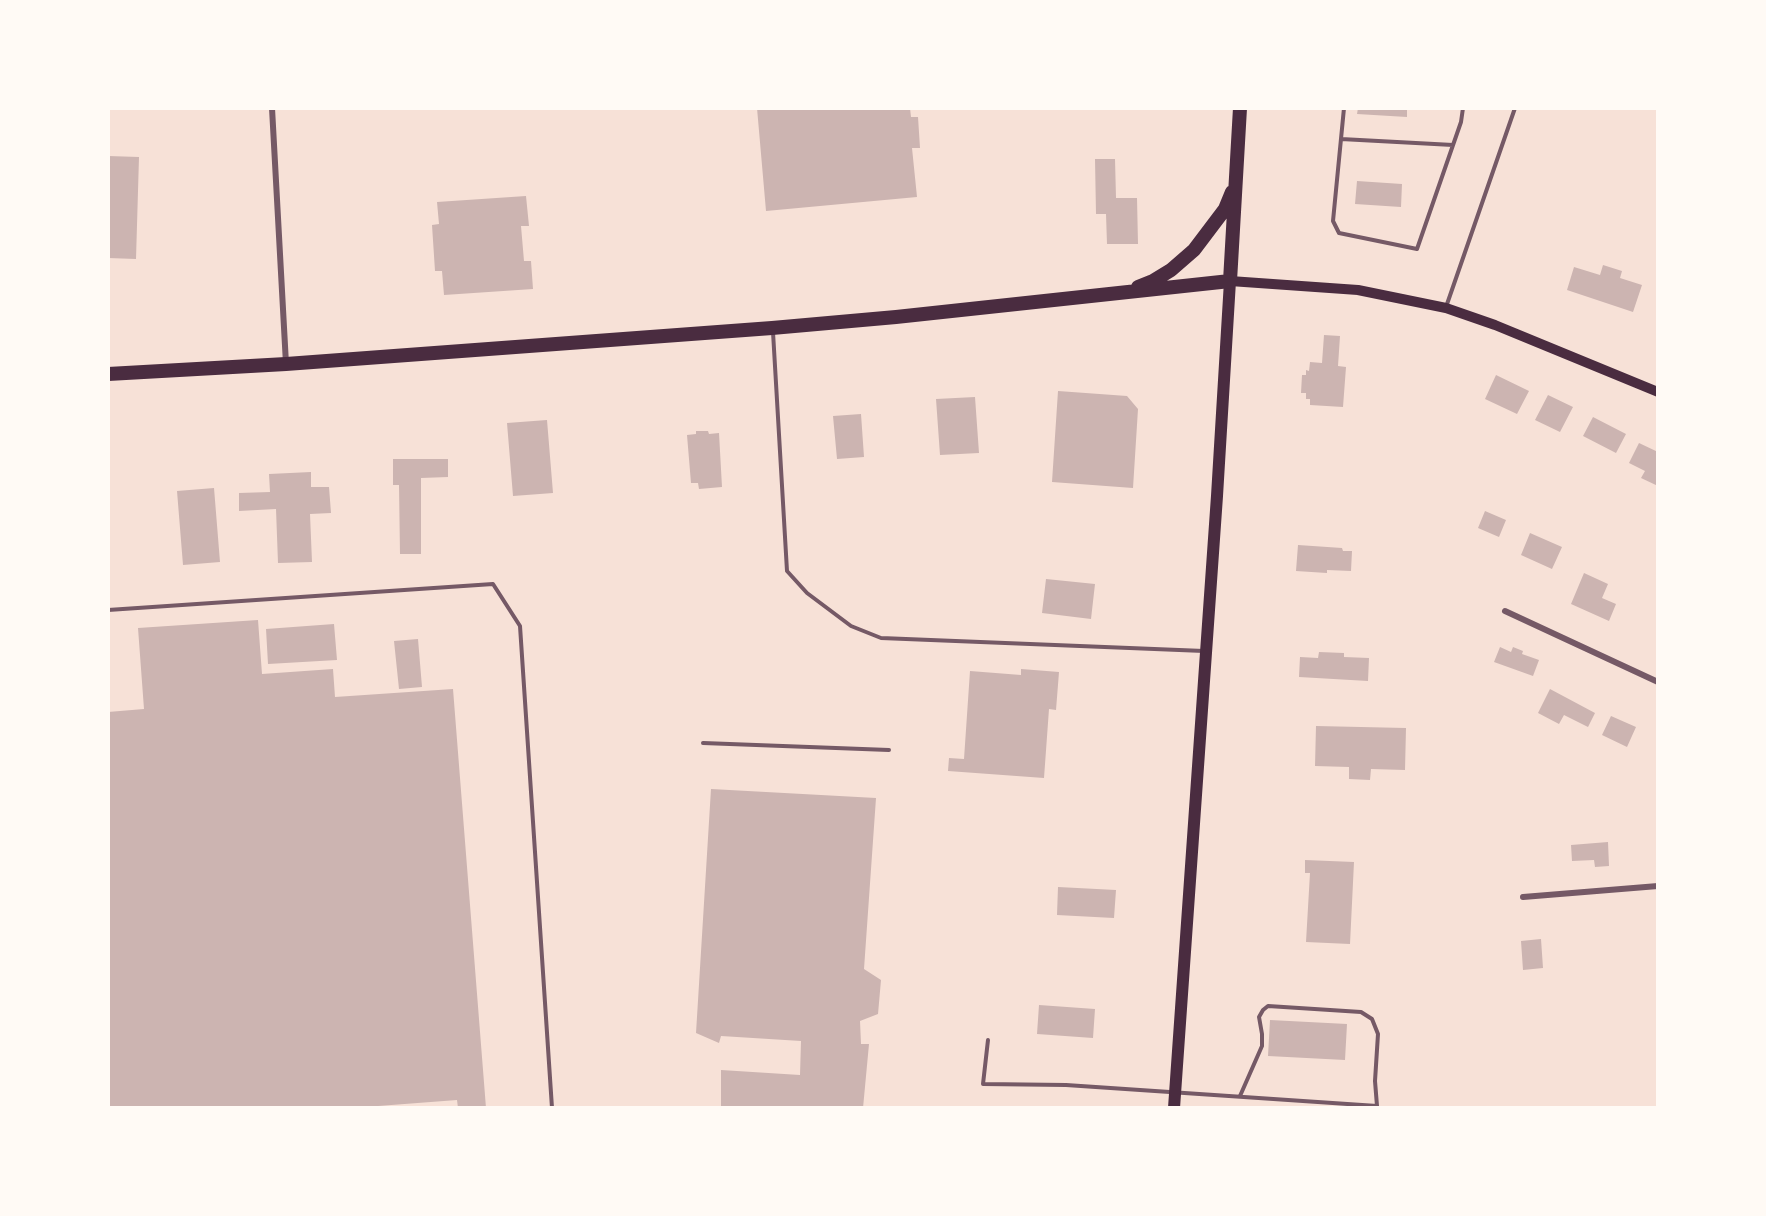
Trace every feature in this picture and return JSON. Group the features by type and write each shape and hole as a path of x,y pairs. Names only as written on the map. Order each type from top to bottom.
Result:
{"highway":[{"path":"108,374 286,364 772,328 1230,281 1240,108"},
{"path":"1122,293 1153,281 1171,270 1194,250 1224,209 1236,185"}],"main road":[{"path":"1174,1108 1207,651 1230,281 1358,290 1446,308 1495,325 1658,392"}],"street":[{"path":"272,108 286,364"},
{"path":"1505,611 1658,682"},
{"path":"1523,897 1658,886"}],"lane":[{"path":"1344,108 1333,221 1339,233 1417,249 1461,122 1463,108"},
{"path":"1446,308 1515,108"},
{"path":"1341,139 1453,145"},
{"path":"772,328 787,571 807,593 851,626 881,638 1207,651"},
{"path":"108,610 493,584 520,626 552,1108"},
{"path":"703,743 889,750"},
{"path":"988,1040 983,1084 1066,1085 1377,1106 1375,1081 1378,1034 1372,1019 1361,1012 1268,1006 1259,1017 1263,1047 1240,1096"}],"building":[{"path":"757,108 910,108 911,117 918,117 920,148 912,148 917,197 766,211"},
{"path":"1358,108 1407,108 1407,117 1357,114"},
{"path":"108,156 139,157 136,259 108,258"},
{"path":"1095,159 1115,159 1116,198 1137,198 1138,244 1107,244 1106,214 1096,214"},
{"path":"1357,181 1402,184 1401,207 1355,204"},
{"path":"526,196 529,226 521,226 524,261 531,261 533,289 444,295 442,271 435,271 432,225 439,224 437,202"},
{"path":"1603,265 1622,271 1620,278 1642,285 1633,312 1567,290 1574,267 1600,275"},
{"path":"1324,335 1340,336 1338,366 1346,367 1343,407 1310,405 1310,399 1306,399 1306,393 1301,393 1302,375 1306,375 1306,370 1309,371 1310,362 1322,363"},
{"path":"1496,375 1529,391 1517,414 1485,399"},
{"path":"1058,391 1127,396 1138,409 1133,488 1052,482"},
{"path":"1548,395 1573,407 1560,432 1535,420"},
{"path":"975,397 979,453 940,455 936,399"},
{"path":"861,414 864,457 837,459 833,416"},
{"path":"1593,417 1626,434 1616,453 1583,436"},
{"path":"547,420 553,493 513,496 507,423"},
{"path":"696,431 708,431 709,434 719,433 722,487 699,489 698,483 691,483 687,435 696,434"},
{"path":"1639,443 1658,452 1658,486 1641,478 1645,471 1629,463"},
{"path":"393,459 448,459 448,477 421,478 421,554 400,554 399,485 393,485"},
{"path":"311,472 311,487 329,487 331,513 310,514 312,562 278,563 276,509 239,511 239,493 270,492 269,474"},
{"path":"214,488 220,562 183,565 177,491"},
{"path":"1485,511 1506,520 1499,537 1478,528"},
{"path":"1530,533 1562,547 1552,569 1521,555"},
{"path":"1298,545 1342,548 1343,551 1352,551 1351,571 1327,570 1327,573 1296,571"},
{"path":"1584,573 1608,584 1602,598 1616,604 1609,621 1571,604"},
{"path":"1046,579 1095,584 1091,619 1042,613"},
{"path":"258,620 262,674 333,669 335,697 453,689 486,1108 458,1108 457,1100 352,1108 108,1108 108,712 144,709 138,628"},
{"path":"334,624 337,660 268,664 266,629"},
{"path":"418,639 422,687 399,689 394,641"},
{"path":"1500,647 1511,652 1513,647 1523,651 1522,654 1539,660 1533,676 1494,662"},
{"path":"1319,652 1344,653 1344,657 1369,658 1368,681 1299,677 1300,657 1318,658"},
{"path":"1021,669 1059,672 1056,710 1049,709 1044,778 948,771 949,758 964,759 970,671 1021,675"},
{"path":"1550,689 1595,713 1588,727 1564,715 1559,724 1538,713"},
{"path":"1611,716 1636,727 1627,747 1602,735"},
{"path":"1316,726 1406,728 1405,770 1371,769 1370,780 1349,779 1349,767 1315,766"},
{"path":"711,789 876,798 864,969 881,980 878,1014 860,1021 861,1044 869,1044 863,1108 721,1108 721,1070 800,1075 801,1041 721,1036 719,1043 696,1033"},
{"path":"1608,842 1609,866 1595,867 1594,860 1572,861 1571,845"},
{"path":"1305,860 1354,862 1350,944 1306,942 1310,873 1305,873"},
{"path":"1058,887 1116,890 1114,918 1057,915"},
{"path":"1541,939 1543,968 1523,970 1521,941"},
{"path":"1039,1005 1095,1009 1093,1038 1037,1034"},
{"path":"1270,1020 1347,1024 1345,1060 1268,1056"}]}
